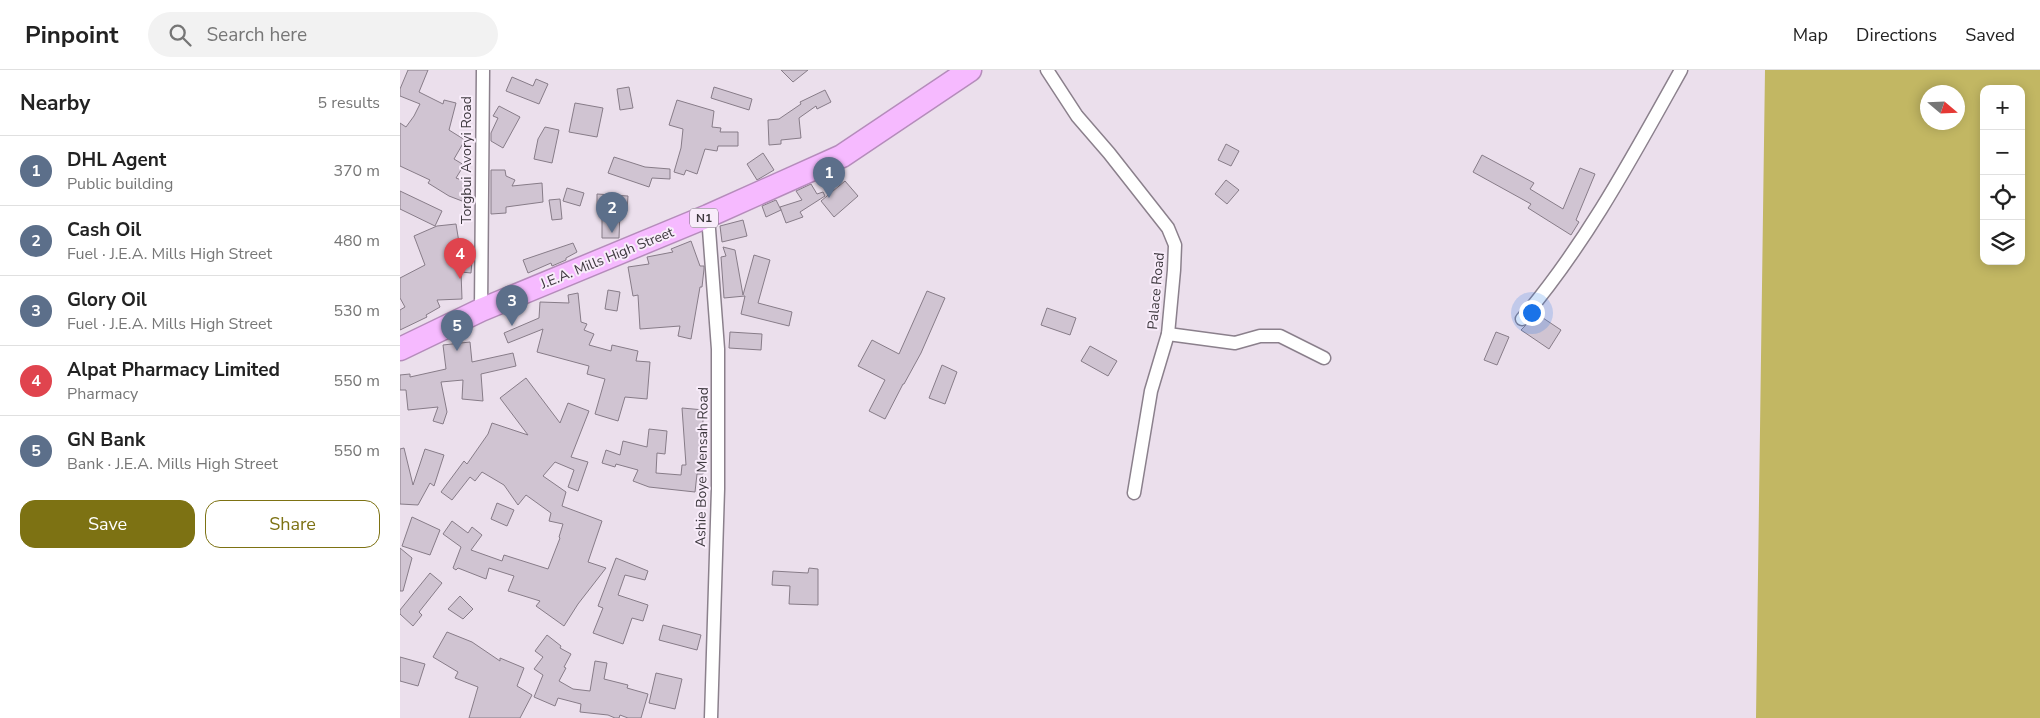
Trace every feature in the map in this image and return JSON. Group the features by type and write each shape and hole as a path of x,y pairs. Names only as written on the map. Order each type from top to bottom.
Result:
{"highway":[{"name":"J.E.A. Mills High Street","path":"400,349 480,310 708,216 842,156 970,70"}],"street":[{"name":"Torgbui Avoryi Road","path":"480,310 483,70"},
{"name":"Palace Road","path":"1047,70 1076,116 1109,153 1168,228 1175,245 1168,334 1151,391 1134,493"},
{"path":"1522,319 1548,288 1625,171 1681,70"},
{"name":"Ashie Boye Mensah Road","path":"708,216 718,349 718,489 711,718"},
{"path":"1168,334 1235,344 1260,336 1280,336 1324,358"}],"shaded area":[{"path":"1765,70 2040,70 2040,718 1756,718"}],"building":[{"path":"408,70 428,70 419,92 443,104 444,100 456,103 449,130 465,140 454,159 464,165 456,178 469,183 462,201 449,196 428,183 430,180 400,166 400,123 406,127 420,104 400,96 400,89"},
{"path":"781,70 808,70 793,82"},
{"path":"512,77 533,86 536,79 548,84 539,104 506,91"},
{"path":"629,87 633,108 620,110 617,89"},
{"path":"714,87 752,99 749,110 711,98"},
{"path":"825,90 831,102 817,109 816,106 799,118 801,138 781,140 781,144 769,145 768,120 779,119 801,104 800,102"},
{"path":"677,100 714,111 712,127 721,128 720,132 738,132 738,146 718,146 717,151 705,149 697,174 686,170 684,175 674,172 681,148 683,129 669,125"},
{"path":"575,103 603,108 597,137 569,132"},
{"path":"499,106 520,117 503,148 491,141 491,133 498,118 493,116"},
{"path":"545,127 559,130 552,163 534,159 538,139"},
{"path":"1226,144 1239,151 1231,166 1218,160"},
{"path":"763,153 774,170 757,180 747,164"},
{"path":"1482,155 1534,183 1530,189 1563,209 1580,168 1595,174 1576,220 1579,222 1571,235 1528,208 1531,204 1473,172"},
{"path":"614,157 645,167 670,169 670,179 652,178 649,187 608,173"},
{"path":"491,170 505,170 506,176 515,180 512,186 542,183 543,202 506,207 506,213 491,214"},
{"path":"1226,180 1239,190 1227,204 1215,194"},
{"path":"845,181 858,196 834,217 821,201"},
{"path":"811,184 817,194 823,192 825,196 800,212 803,217 786,223 780,207 802,200 796,191"},
{"path":"567,188 584,193 580,206 563,201"},
{"path":"400,191 442,211 435,226 400,209"},
{"path":"597,194 628,196 627,211 620,211 619,238 602,238 602,210 597,210"},
{"path":"560,199 562,219 552,220 549,200"},
{"path":"776,200 781,210 766,217 762,206"},
{"path":"743,220 747,236 722,242 720,226"},
{"path":"456,224 462,261 472,261 471,273 461,272 462,299 437,300 440,307 426,315 427,317 400,330 400,310 405,307 400,298 400,278 425,265 414,236 437,226"},
{"path":"691,241 700,266 704,266 704,269 691,339 678,336 680,326 640,329 638,295 633,296 628,267 649,264 647,257 673,252 671,249"},
{"path":"573,243 577,252 566,258 566,260 552,266 551,263 528,273 523,260"},
{"path":"723,247 735,250 743,295 754,255 770,260 758,303 792,312 789,326 741,314 745,296 724,298 721,257 726,256"},
{"path":"608,290 620,292 617,311 605,309"},
{"path":"927,291 945,298 921,353 885,419 869,411 885,380 858,366 872,340 899,354"},
{"path":"578,293 581,322 587,324 584,330 594,334 589,345 611,351 612,345 638,351 636,361 650,362 647,399 625,397 618,421 595,414 605,379 587,374 589,366 537,352 543,329 508,343 504,333 539,318 540,302 569,303 568,295"},
{"path":"1047,308 1076,318 1070,335 1041,325"},
{"path":"1537,314 1561,330 1549,349 1521,330"},
{"path":"730,332 762,334 761,350 729,348"},
{"path":"1496,332 1509,337 1497,365 1484,360"},
{"path":"470,342 472,362 513,353 516,366 481,374 483,401 462,399 463,380 441,382 447,412 443,424 433,421 438,407 408,410 406,390 400,390 400,375 410,374 410,377 446,369 443,345"},
{"path":"1090,346 1117,361 1108,376 1081,361"},
{"path":"942,365 957,372 945,404 929,398"},
{"path":"526,378 560,423 568,403 589,411 571,457 588,462 578,491 568,487 574,470 555,462 543,476 566,492 562,506 602,521 588,562 606,568 578,604 564,626 536,606 540,601 508,591 514,576 489,568 486,579 458,568 456,570 453,568 461,547 443,534 452,521 468,533 472,527 482,535 471,550 502,561 504,555 548,569 560,538 563,524 549,521 551,513 526,495 518,505 504,485 482,472 475,481 470,477 452,500 441,492 464,461 467,464 488,434 492,423 528,435 500,398"},
{"path":"682,408 704,410 702,432 704,432 705,452 703,474 697,474 695,492 649,487 633,481 638,470 616,464 615,467 602,463 606,450 620,455 623,441 647,447 649,429 667,431 665,454 657,453 656,473 681,475 682,465 686,465"},
{"path":"404,448 413,485 425,449 444,455 434,486 430,483 418,505 400,504 400,449"},
{"path":"497,503 514,510 507,526 491,519"},
{"path":"412,517 440,530 430,555 402,546"},
{"path":"400,548 412,558 403,591 400,591"},
{"path":"616,558 648,571 645,580 625,575 618,595 648,605 643,621 632,618 623,644 593,633 603,608 598,606"},
{"path":"809,568 818,569 818,605 789,604 790,586 772,585 773,571 808,573"},
{"path":"430,573 442,583 419,612 422,615 413,626 400,614 400,610"},
{"path":"460,596 473,609 463,619 448,609"},
{"path":"663,625 701,635 697,650 659,640"},
{"path":"447,632 472,642 500,661 500,658 524,668 517,686 532,695 520,718 469,718 478,687 455,678 458,672 433,657"},
{"path":"547,635 561,646 560,648 571,654 559,681 573,689 590,691 595,661 607,663 604,679 628,685 627,688 648,694 641,718 628,718 620,715 619,718 615,718 608,715 580,712 581,704 558,698 555,706 534,697 543,675 534,669 543,657 535,651"},
{"path":"400,657 425,664 418,686 400,681"},
{"path":"656,673 682,679 675,709 649,703"}],"place":[{"name":"DHL Agent","path":"829,198"},
{"name":"Cash Oil","path":"612,233"},
{"name":"Alpat Pharmacy Limited","path":"460,279"},
{"name":"Glory Oil","path":"512,326"},
{"name":"GN Bank","path":"457,351"}]}
